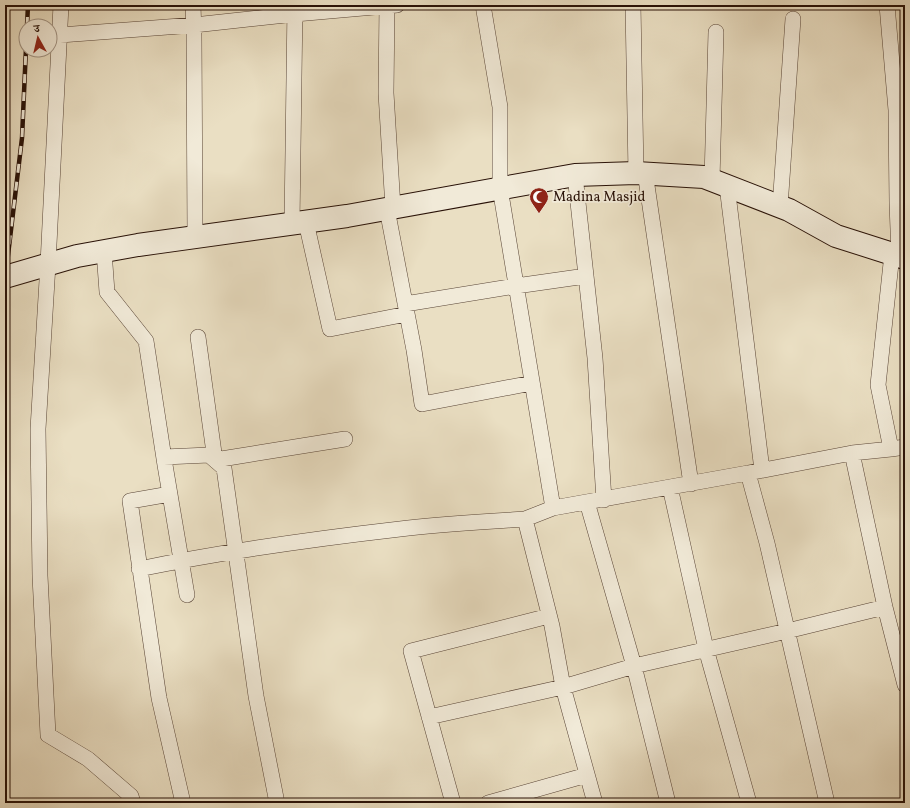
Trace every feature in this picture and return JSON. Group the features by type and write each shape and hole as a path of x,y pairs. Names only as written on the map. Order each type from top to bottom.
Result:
{"street":[{"path":"61,5 38,437 40,576 48,735 88,758 131,796 133,803"},
{"path":"193,5 195,237"},
{"path":"60,35 194,25 295,9 390,5 386,93 390,208 422,404 532,383"},
{"path":"483,5 500,107 500,188 553,508"},
{"path":"633,5 640,173 691,484"},
{"path":"139,569 235,551 402,529 524,519 553,508 691,484 852,453 898,448 878,385 899,256 896,110 888,5"},
{"path":"295,9 299,223 330,329 406,309 516,286 586,276"},
{"path":"780,207 793,19"},
{"path":"716,32 720,183 755,471 767,543 827,803"},
{"path":"5,277 77,256 138,245 347,216 575,175 640,173 704,177 789,210 836,236 899,256"},
{"path":"575,175 595,358 604,500"},
{"path":"104,251 107,292 146,342 187,595"},
{"path":"198,337 215,460"},
{"path":"215,460 345,439"},
{"path":"852,453 885,606 905,685"},
{"path":"164,457 209,455 224,468 256,696 277,803"},
{"path":"670,487 706,649 749,803"},
{"path":"170,494 130,501 159,698 183,803"},
{"path":"587,502 634,666 668,803"},
{"path":"524,519 552,626 562,687 595,803"},
{"path":"430,717 562,687 634,666 787,631 885,606"},
{"path":"453,803 411,650 549,616"},
{"path":"488,803 587,775"}],"railway":[{"path":"27,18 28,5"},
{"path":"5,280 22,138 26,58"}],"place":[{"name":"Madina Masjid","path":"539,214"}]}
